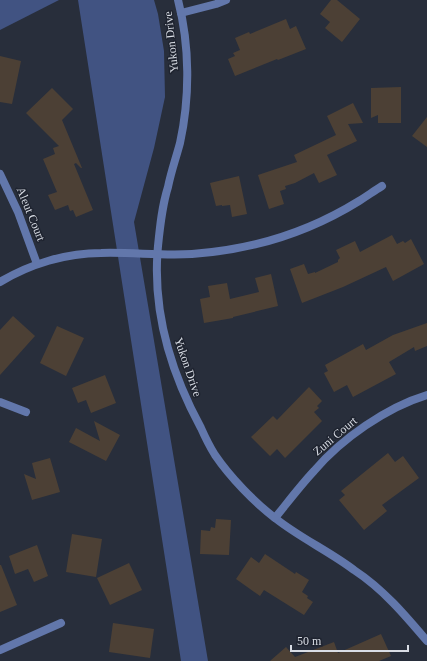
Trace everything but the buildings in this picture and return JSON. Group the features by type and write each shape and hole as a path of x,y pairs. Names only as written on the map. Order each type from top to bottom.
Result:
{"street":[{"name":"Yukon Drive","path":"178,0 185,34 187,71 186,106 180,142 167,188 161,221 158,254 158,290 162,322 170,356 182,391 215,455 238,483 264,509 296,534 354,570 380,590 404,613 427,641"},
{"path":"181,13 226,0"},
{"name":"Aleut Court","path":"0,174 18,212 37,264"},
{"path":"0,282 37,264 72,255 100,253 192,254 221,251 263,243 296,232 329,218 382,186"},
{"name":"Zuni Court","path":"275,518 314,470 336,449 362,428 390,411 427,395"},
{"path":"0,402 26,412"},
{"path":"0,650 61,623"}],"shaded area":[{"path":"0,0 59,0 0,30"},
{"path":"78,0 154,0 158,14 164,51 165,97 154,148 134,222 208,661 181,661"}]}
